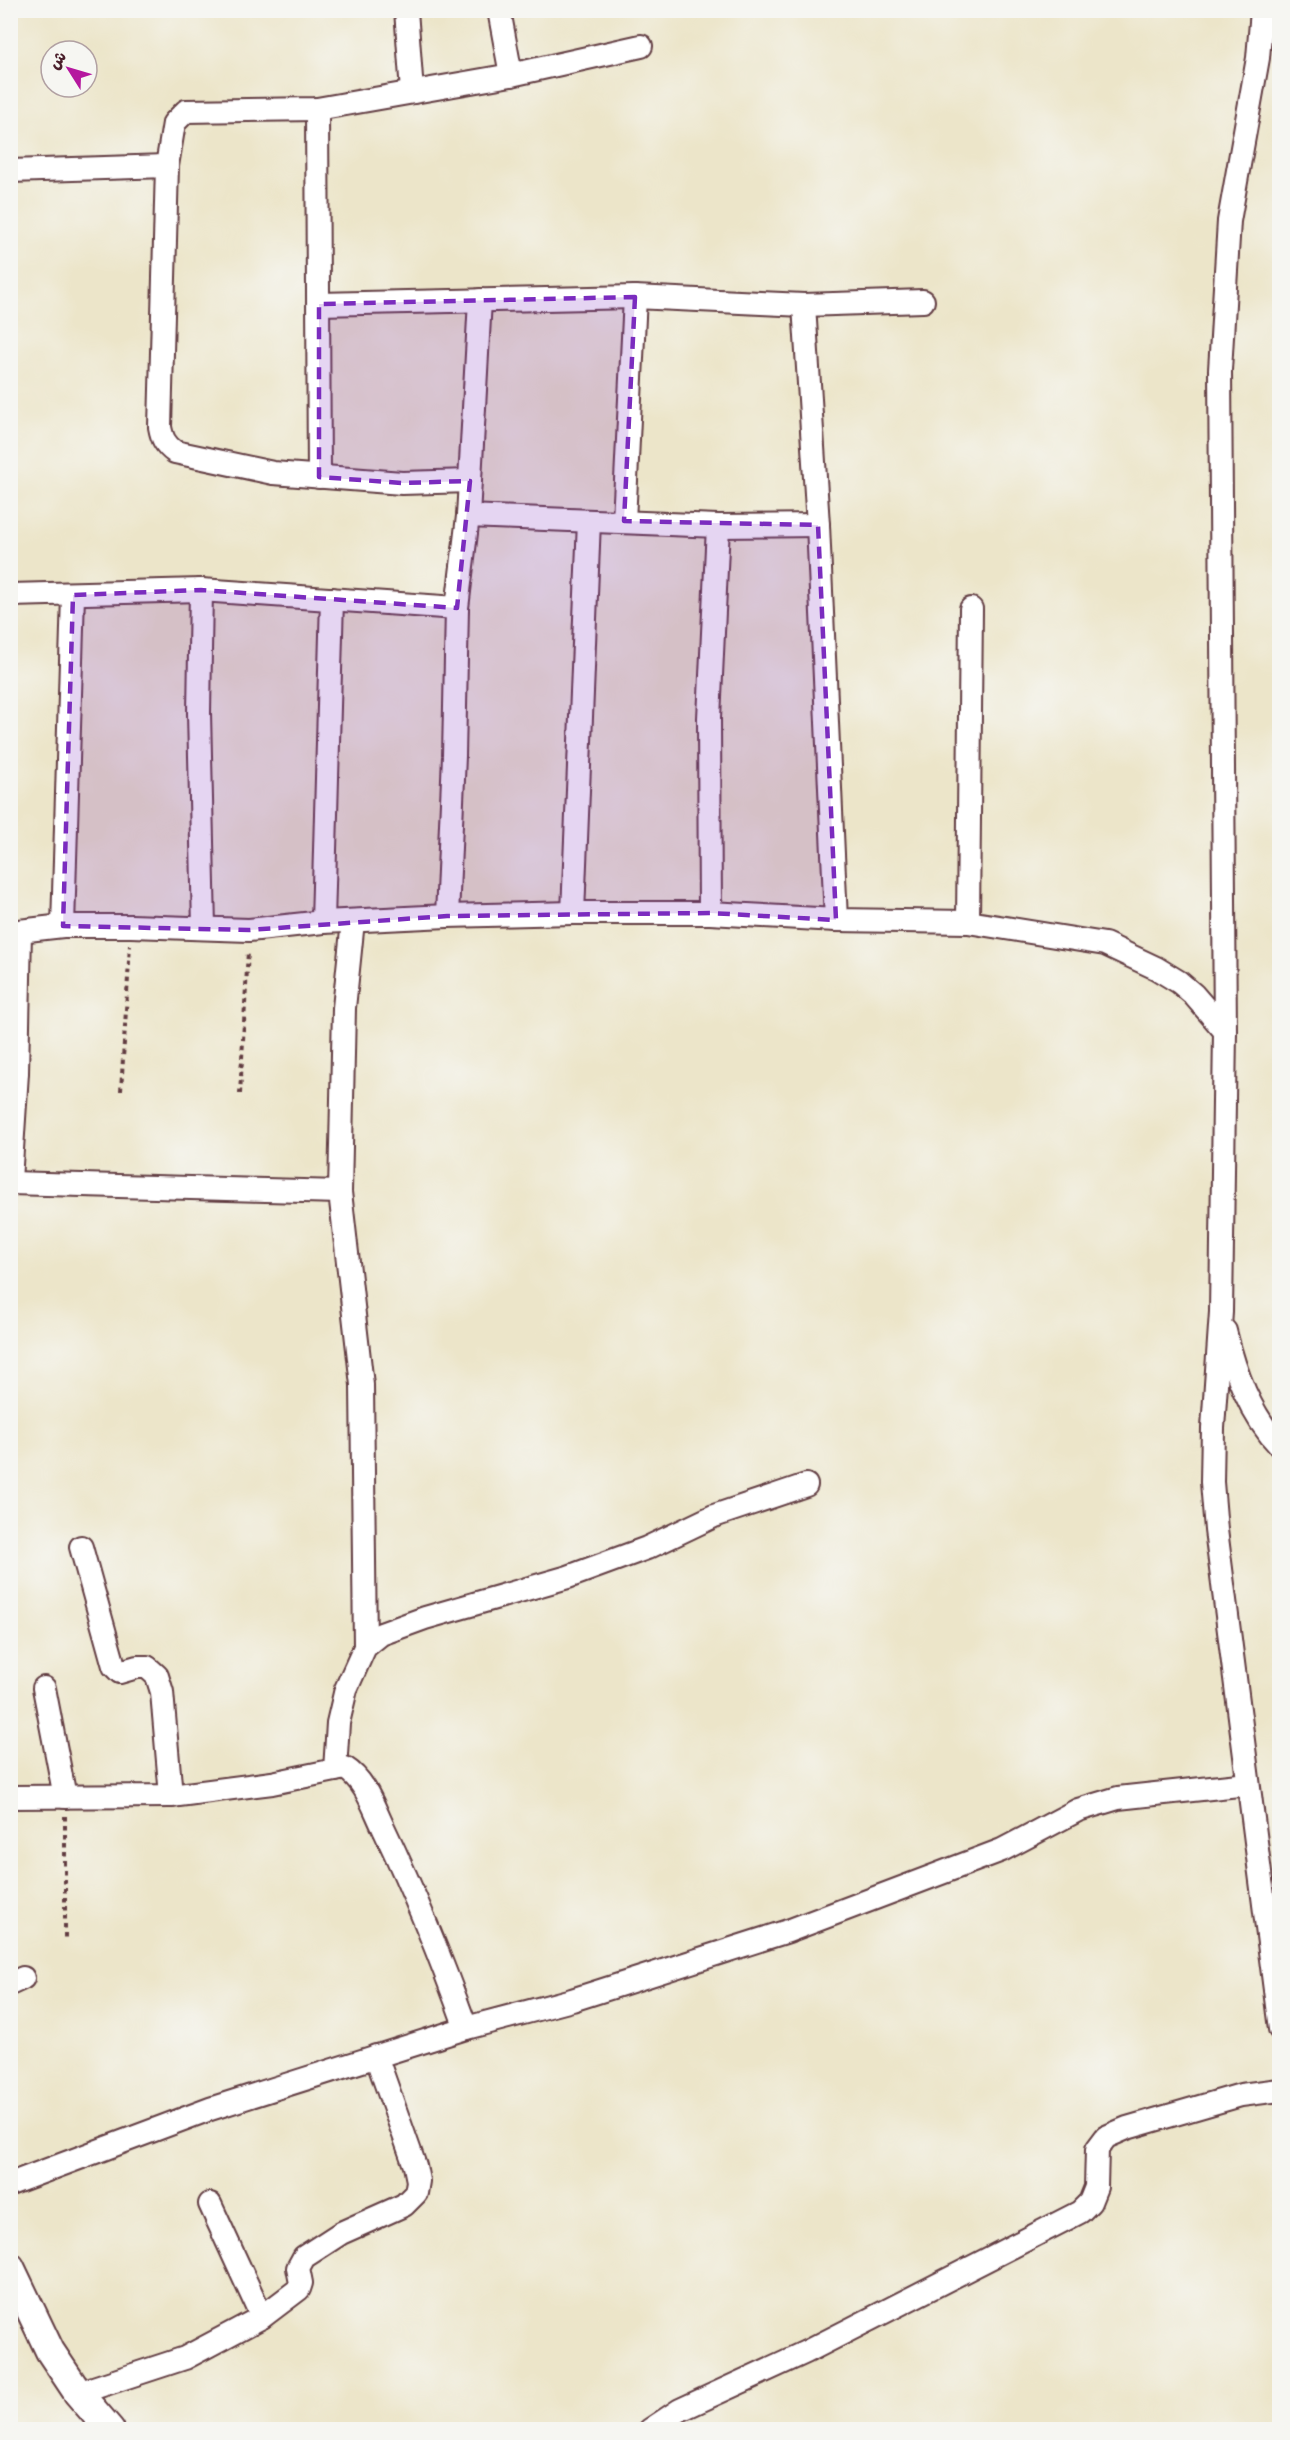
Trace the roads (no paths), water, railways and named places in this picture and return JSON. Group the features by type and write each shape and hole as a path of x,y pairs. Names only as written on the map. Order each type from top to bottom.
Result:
{"street":[{"path":"406,10 412,92"},
{"path":"499,10 511,75"},
{"path":"1262,10 1258,58 1229,221 1220,370 1225,1031 1221,1312 1213,1428 1212,1482 1216,1530 1280,2029"},
{"path":"470,481 402,483 273,473 175,452 168,447 160,427 167,166 174,123 186,111 317,109 511,75 641,46"},
{"path":"317,109 318,477"},
{"path":"10,171 167,166"},
{"path":"319,304 635,297 804,305 923,301"},
{"path":"624,521 635,297"},
{"path":"447,916 454,756 457,608 468,516 480,300"},
{"path":"804,305 818,525 836,920"},
{"path":"468,516 718,526 818,525"},
{"path":"573,913 589,521"},
{"path":"710,914 709,718 718,526"},
{"path":"10,595 201,590 457,608"},
{"path":"201,590 199,713 204,927"},
{"path":"63,926 73,595"},
{"path":"323,922 332,599"},
{"path":"968,922 971,609"},
{"path":"340,1191 10,1182 17,1073 15,932 63,926 204,927 249,930 323,922 573,913 710,914 836,920 968,922 1105,944 1156,968 1179,982 1193,994 1225,1031"},
{"path":"335,1770 340,1712 346,1689 365,1647 362,1385 340,1191 344,1008 352,921"},
{"path":"1221,1312 1232,1356 1248,1400 1258,1420 1280,1446"},
{"path":"365,1647 381,1634 425,1618 568,1577 647,1548 714,1516 806,1485"},
{"path":"81,1547 114,1666 120,1672 137,1667 147,1667 157,1676 162,1692 171,1796"},
{"path":"44,1688 65,1797"},
{"path":"10,1797 171,1796 272,1783 345,1768 353,1773 362,1785 401,1866 446,1973 466,2028"},
{"path":"10,2184 210,2109 466,2028 572,2001 788,1930 1002,1850 1078,1810 1118,1798 1248,1784"},
{"path":"78,2393 185,2358 262,2316 299,2289 301,2283 298,2268 304,2257 341,2233 404,2205 416,2193 418,2181 415,2166 376,2056"},
{"path":"650,2430 680,2410 806,2352 1080,2211 1090,2202 1096,2187 1098,2149 1106,2137 1127,2128 1241,2095 1280,2090"},
{"path":"210,2204 262,2316"},
{"path":"10,2267 50,2351 78,2393 110,2430"}]}
